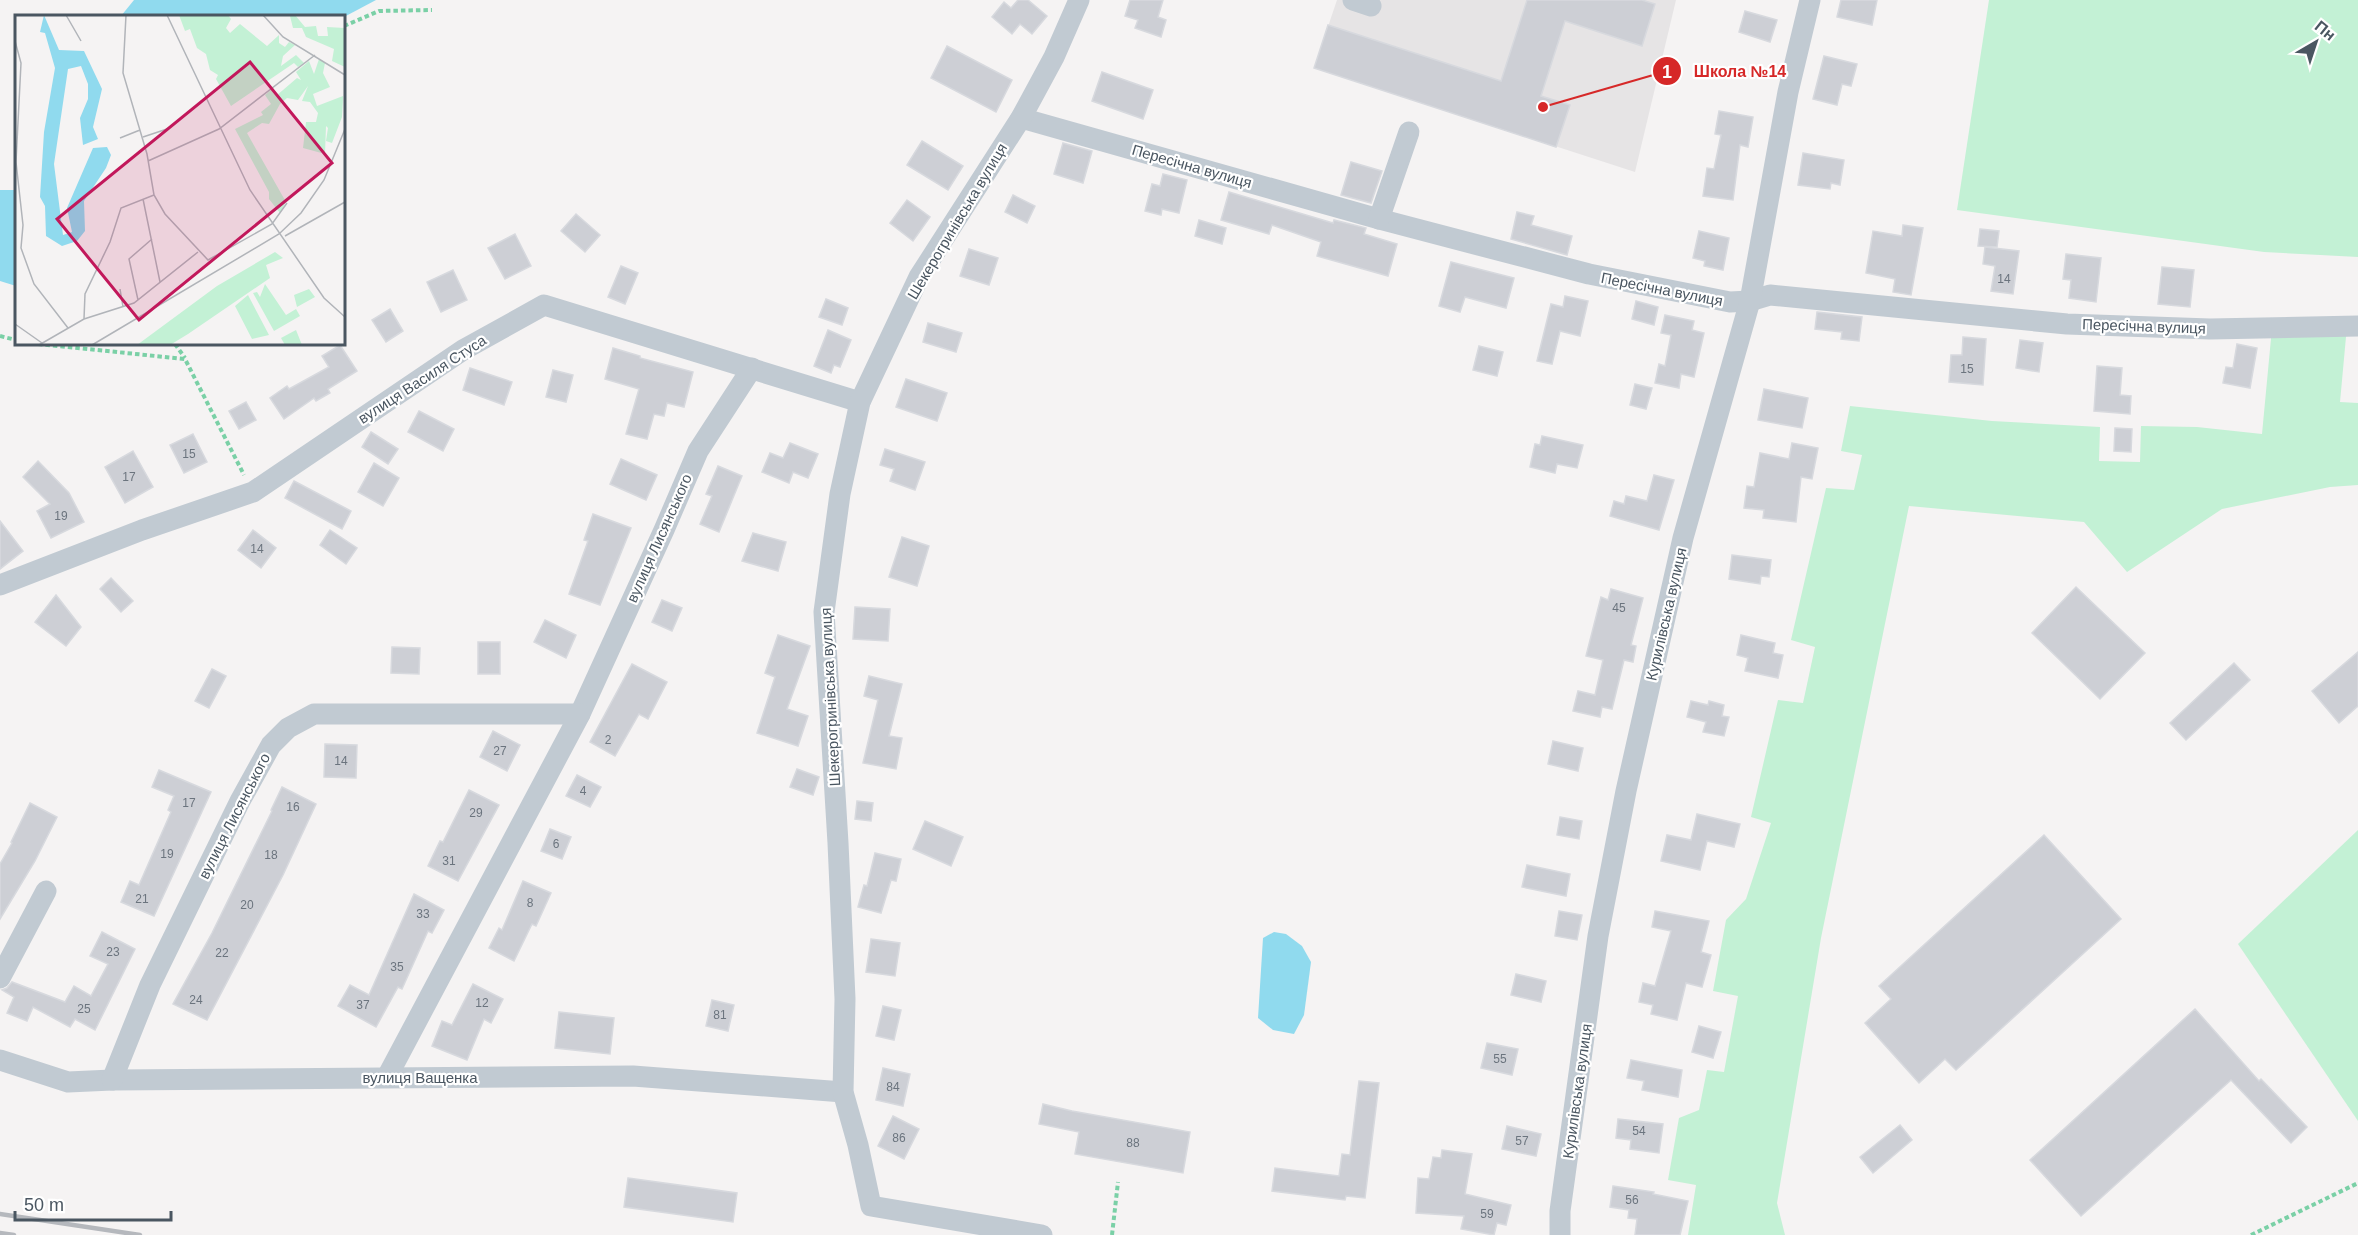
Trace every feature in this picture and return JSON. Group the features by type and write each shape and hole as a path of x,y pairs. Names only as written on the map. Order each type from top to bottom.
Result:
{"street":[{"name":"Шекерогринівська вулиця","path":"1042,1235 871,1206 858,1144 843,1092 845,999 824,612 840,494 860,402 919,277 1021,118 1054,57 1079,0"},
{"name":"Курилівська вулиця","path":"1560,1235 1560,1211 1598,936 1626,791 1683,538 1750,301 1788,92 1810,0"},
{"name":"Пересічна вулиця","path":"1021,118 1379,219 1589,274 1730,302 1750,301 1770,295 2067,324 2210,329 2358,326"},
{"path":"1379,219 1410,132"},
{"name":"вулиця Василя Стуса","path":"0,585 142,530 253,492 463,350 544,305 860,402"},
{"name":"вулиця Лисянського","path":"387,1077 580,714 698,451 752,368"},
{"name":"вулиця Лисянського","path":"112,1080 150,985 240,801 271,745 288,728 314,714 580,714"},
{"path":"0,978 46,891"},
{"name":"вулиця Ващенка","path":"0,1060 68,1083 112,1080 633,1076 843,1092"}],"path":[{"path":"345,26 378,11 432,10"},
{"path":"0,336 15,340"},
{"path":"48,345 185,358"},
{"path":"176,345 185,358 253,492"},
{"path":"1112,1235 1118,1182"},
{"path":"2251,1235 2358,1183"}],"shaded area":[{"path":"1337,0 1676,0 1635,172 1314,68"}],"green space":[{"path":"1989,0 2358,0 2358,257 2264,252 1957,210"},
{"path":"2347,326 2340,402 2358,403 2358,485 2330,487 2222,509 2127,572 2084,522 1909,506 1821,938 1777,1203 1785,1235 1688,1235 1696,1185 1668,1180 1679,1118 1699,1110 1707,1070 1724,1072 1738,996 1713,991 1726,920 1746,899 1771,823 1751,817 1778,700 1803,703 1815,647 1791,640 1826,488 1854,490 1862,455 1841,451 1850,406 1992,421 2100,427 2099,461 2140,462 2141,426 2197,427 2262,434 2272,328"},
{"path":"2358,830 2358,1121 2238,944"}],"water":[{"path":"134,0 376,0 345,16 122,15"},
{"path":"0,190 15,190 15,286 0,281"},
{"path":"1274,932 1286,934 1302,946 1311,962 1304,1015 1294,1034 1273,1030 1258,1018 1263,938"}],"building":[{"path":"1018,0 1028,0 1047,16 1032,34 1020,24 1012,34 992,17 1004,2 1011,8"},
{"path":"1130,0 1163,0 1158,17 1166,20 1161,37 1135,28 1138,20 1125,16"},
{"path":"1527,0 1642,0 1655,4 1642,46 1565,21 1541,96 1570,105 1556,147 1314,68 1328,25 1501,81"},
{"path":"1841,0 1877,0 1872,25 1837,17"},
{"path":"1745,11 1777,20 1770,42 1739,32"},
{"path":"947,46 1012,80 996,112 931,78"},
{"path":"1824,56 1857,64 1851,86 1842,84 1837,105 1813,99"},
{"path":"1102,72 1153,90 1143,119 1092,101"},
{"path":"1719,111 1753,117 1748,147 1740,145 1733,200 1703,196 1707,168 1714,169 1721,135 1715,134"},
{"path":"922,141 963,166 948,190 907,165"},
{"path":"1063,143 1092,151 1083,183 1054,174"},
{"path":"1803,153 1844,160 1840,185 1831,183 1830,189 1798,185"},
{"path":"1351,162 1382,171 1371,203 1341,195"},
{"path":"1163,174 1187,180 1179,213 1162,209 1161,215 1145,211 1152,184 1160,186"},
{"path":"1229,192 1333,223 1334,220 1366,228 1364,234 1397,244 1388,276 1317,256 1321,242 1272,225 1269,234 1221,220"},
{"path":"1013,195 1035,206 1027,223 1005,212"},
{"path":"907,200 930,217 913,241 890,223"},
{"path":"1517,212 1534,216 1531,225 1572,236 1567,255 1511,239"},
{"path":"576,214 600,235 585,252 561,231"},
{"path":"1199,220 1226,228 1222,244 1195,236"},
{"path":"1903,225 1923,228 1911,295 1893,292 1895,279 1866,273 1873,231 1902,236"},
{"path":"1980,229 1999,231 1997,247 1978,246"},
{"path":"1699,231 1729,238 1723,270 1704,266 1705,261 1693,258"},
{"path":"515,234 531,266 505,279 488,248"},
{"path":"1985,247 2019,251 2013,294 1991,291 1995,266 1983,264"},
{"path":"969,249 998,258 989,285 960,276"},
{"path":"2066,254 2101,258 2096,302 2069,298 2071,280 2063,279"},
{"path":"1451,262 1514,278 1506,308 1465,297 1460,312 1439,306"},
{"path":"621,266 638,273 625,304 608,297"},
{"path":"2162,267 2194,270 2190,307 2158,304"},
{"path":"453,270 467,300 441,312 427,282"},
{"path":"1565,296 1588,301 1580,336 1560,331 1552,364 1537,361 1551,304 1563,307"},
{"path":"826,299 848,308 842,325 819,317"},
{"path":"1636,301 1658,307 1654,325 1632,319"},
{"path":"390,309 403,331 386,342 372,320"},
{"path":"1817,312 1862,317 1859,341 1841,339 1842,332 1815,329"},
{"path":"1665,315 1694,321 1692,330 1704,333 1694,377 1681,374 1679,388 1655,383 1659,364 1665,366 1671,335 1661,333"},
{"path":"928,323 962,333 956,352 923,342"},
{"path":"828,330 851,340 840,367 834,365 831,373 814,366"},
{"path":"1963,337 1986,339 1983,385 1949,382 1951,355 1962,355"},
{"path":"2020,340 2043,343 2039,372 2016,368"},
{"path":"2237,344 2257,348 2250,388 2223,383 2226,367 2233,368"},
{"path":"340,345 357,371 328,389 330,393 316,401 314,398 284,419 270,398 287,386 289,389 329,367 322,356"},
{"path":"1479,346 1503,352 1497,376 1473,370"},
{"path":"613,348 640,356 640,358 693,372 684,407 667,403 664,416 654,414 647,439 626,434 639,389 605,379"},
{"path":"2097,366 2122,368 2120,395 2131,396 2130,414 2094,411"},
{"path":"470,368 512,382 504,405 463,390"},
{"path":"553,370 573,375 566,402 546,397"},
{"path":"906,379 947,393 937,421 896,407"},
{"path":"1635,384 1652,388 1646,409 1630,405"},
{"path":"1764,389 1808,398 1802,428 1758,420"},
{"path":"246,402 256,420 239,429 229,411"},
{"path":"419,411 454,429 443,451 408,432"},
{"path":"2115,428 2132,429 2131,452 2114,451"},
{"path":"371,432 398,449 388,464 362,447"},
{"path":"193,434 207,462 184,473 170,445"},
{"path":"1542,436 1583,445 1577,468 1557,464 1555,473 1530,467 1535,444 1540,445"},
{"path":"790,443 818,454 808,478 793,472 789,483 762,472 770,453 783,458"},
{"path":"1792,443 1818,448 1812,479 1801,477 1796,522 1763,518 1764,510 1744,508 1747,486 1754,487 1760,453 1789,459"},
{"path":"885,449 925,462 915,490 890,481 894,469 880,465"},
{"path":"133,451 153,487 125,503 105,467"},
{"path":"621,459 657,475 646,500 610,484"},
{"path":"38,461 69,493 84,522 51,538 37,511 50,504 23,477"},
{"path":"374,463 399,478 383,506 358,492"},
{"path":"718,466 742,476 719,532 700,524 712,496 706,494"},
{"path":"1654,475 1674,480 1659,530 1610,516 1614,501 1624,504 1626,496 1647,501"},
{"path":"294,481 351,511 342,529 285,498"},
{"path":"593,514 631,528 600,605 569,594 588,541 584,540"},
{"path":"0,521 23,551 0,569"},
{"path":"253,530 276,548 261,568 238,550"},
{"path":"330,530 357,548 346,564 320,545"},
{"path":"753,533 786,542 778,571 742,561"},
{"path":"902,537 929,546 917,586 889,577"},
{"path":"1732,555 1771,560 1769,577 1761,576 1760,584 1729,579"},
{"path":"111,578 133,601 121,612 100,589"},
{"path":"2076,587 2145,653 2100,699 2032,633"},
{"path":"1611,589 1643,598 1631,645 1636,646 1633,662 1624,660 1612,709 1602,707 1600,717 1573,711 1578,691 1595,695 1603,660 1586,656 1601,597 1608,600"},
{"path":"56,595 81,627 66,646 35,622"},
{"path":"662,600 682,608 672,631 652,622"},
{"path":"855,607 890,609 888,641 853,639"},
{"path":"545,620 576,635 566,658 534,642"},
{"path":"778,635 810,646 787,709 808,716 798,746 757,733 775,677 765,673"},
{"path":"1741,635 1775,643 1773,653 1783,655 1778,678 1745,671 1748,658 1737,655"},
{"path":"478,642 500,642 500,674 478,674"},
{"path":"392,647 420,648 419,674 391,673"},
{"path":"2358,652 2358,706 2339,723 2312,691"},
{"path":"2234,663 2250,680 2186,740 2170,723"},
{"path":"632,664 667,682 648,719 639,714 615,756 590,742"},
{"path":"212,669 226,676 209,708 195,701"},
{"path":"869,676 902,684 889,736 902,738 896,769 863,763 878,700 864,696"},
{"path":"1691,701 1708,705 1709,701 1724,705 1722,716 1729,717 1724,736 1703,732 1706,722 1687,717"},
{"path":"493,731 520,745 507,771 480,757"},
{"path":"1553,741 1583,748 1578,771 1548,764"},
{"path":"325,744 357,745 356,778 324,777"},
{"path":"797,769 819,777 813,795 790,787"},
{"path":"159,770 211,792 154,916 121,902 130,881 139,885 171,812 168,810 174,796 152,787"},
{"path":"577,775 601,787 590,807 566,796"},
{"path":"282,787 316,804 283,875 207,1020 173,1004 212,933"},
{"path":"469,790 499,805 458,881 428,866 440,841 443,842"},
{"path":"857,801 873,803 871,821 855,819"},
{"path":"30,803 57,817 35,861 0,919 0,864"},
{"path":"1697,814 1740,824 1734,847 1707,841 1700,870 1661,861 1667,835 1691,840"},
{"path":"1560,817 1582,821 1579,839 1557,835"},
{"path":"925,821 963,837 951,866 913,849"},
{"path":"550,829 571,837 562,859 541,851"},
{"path":"2044,835 2121,919 1956,1070 1945,1059 1919,1083 1865,1023 1891,999 1879,986"},
{"path":"875,853 901,859 896,881 891,880 881,913 858,907 864,885 867,886"},
{"path":"1527,865 1570,874 1566,896 1522,887"},
{"path":"523,881 551,893 536,926 532,924 514,961 489,948 499,928 502,930"},
{"path":"414,894 444,910 432,933 428,931 402,989 398,987 376,1027 338,1006 350,985 369,995"},
{"path":"1559,911 1582,915 1577,940 1555,936"},
{"path":"1655,911 1709,921 1701,952 1711,955 1702,987 1686,983 1677,1020 1651,1014 1653,1005 1639,1002 1643,983 1655,986 1671,931 1652,927"},
{"path":"102,932 135,949 95,1030 75,1019 70,1027 33,1007 27,1021 7,1013 14,997 2,990 12,982 65,1002 74,986 91,996 108,964 90,956"},
{"path":"871,939 900,943 895,976 866,972"},
{"path":"1516,974 1546,981 1541,1002 1511,995"},
{"path":"473,984 503,999 491,1023 484,1019 467,1060 432,1046 442,1021 452,1025"},
{"path":"712,1000 734,1005 728,1031 706,1026"},
{"path":"883,1006 901,1010 894,1040 876,1036"},
{"path":"2195,1009 2259,1081 2261,1079 2307,1127 2291,1143 2231,1080 2081,1216 2030,1160"},
{"path":"559,1012 614,1018 610,1054 555,1048"},
{"path":"1699,1026 1721,1032 1713,1058 1692,1052"},
{"path":"1487,1043 1518,1049 1512,1075 1481,1068"},
{"path":"1631,1060 1682,1070 1678,1097 1642,1090 1644,1081 1627,1078"},
{"path":"883,1068 910,1074 903,1106 876,1100"},
{"path":"1359,1081 1379,1083 1365,1198 1346,1196 1345,1200 1272,1191 1275,1168 1339,1176 1342,1154 1350,1155"},
{"path":"1043,1104 1190,1132 1183,1173 1075,1154 1079,1132 1039,1124"},
{"path":"893,1116 919,1129 904,1159 878,1146"},
{"path":"1618,1119 1663,1124 1659,1153 1630,1149 1631,1140 1616,1138"},
{"path":"1900,1125 1912,1140 1873,1173 1860,1157"},
{"path":"1507,1126 1541,1134 1536,1156 1502,1149"},
{"path":"1442,1150 1472,1154 1465,1194 1511,1205 1506,1225 1497,1223 1494,1235 1461,1229 1464,1216 1416,1213 1418,1178 1429,1179 1433,1157 1441,1158"},
{"path":"628,1178 737,1193 733,1222 624,1207"},
{"path":"1613,1186 1654,1192 1653,1194 1688,1201 1680,1235 1635,1235 1637,1219 1628,1218 1629,1210 1610,1207"}],"railway":[{"path":"0,1214 140,1235"},
{"path":"0,1233 14,1235"}],"place":[{"name":"Школа №14","path":"1543,107"}]}
